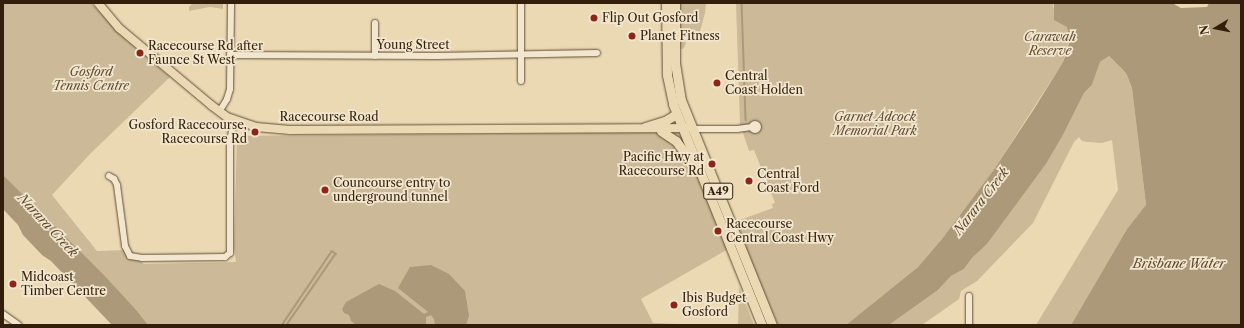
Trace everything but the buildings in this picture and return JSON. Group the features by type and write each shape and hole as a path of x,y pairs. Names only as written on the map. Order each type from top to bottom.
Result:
{"highway":[{"name":"A49","path":"666,3 667,75 670,94 676,114 686,129 772,325"},
{"name":"A49","path":"675,3 676,75 686,129 713,203 762,325"},
{"path":"645,127 666,120 676,114"},
{"path":"661,131 676,141 690,158 713,203"}],"main road":[{"name":"Racecourse Road","path":"98,3 119,28 219,112 234,120 256,127 273,130 605,129 618,127 686,129"},
{"name":"Racecourse Road","path":"605,129 619,132 686,129"}],"street":[{"path":"219,112 228,96 231,3"},
{"path":"520,81 521,3"},
{"path":"375,23 375,56"},
{"name":"Young Street","path":"230,54 375,56 596,53"},
{"path":"109,176 114,179 117,185 126,251 130,256 142,258 225,258 230,253 230,141 234,120"},
{"path":"686,129 737,129 752,127"},
{"path":"969,296 969,325"},
{"path":"3,314 19,325"}],"green space":[{"name":"Gosford Tennis Centre","path":"3,3 91,3 126,40 170,77 91,153 52,195 97,251 128,250 144,264 236,262 234,247 237,136 680,132 730,248 641,299 653,323 700,325 148,325 138,312 3,175"},
{"path":"193,3 223,3 223,9 210,7 189,11 189,7"},
{"path":"679,3 706,3 699,35 689,28 683,49 679,49"},
{"name":"Garnet Adcock Memorial Park","path":"736,3 1054,3 1053,7 1067,27 1069,40 1063,62 995,168 942,239 918,267 846,325 778,325 734,222 773,208 772,204 775,203 754,150 749,151 740,124"},
{"path":"1109,56 1126,73 1132,88 1146,206 1127,229 1071,325 1036,325 1118,190 1112,140 1102,143 1088,142 1082,141 1079,137 1074,142 1033,223 977,281 961,291 959,299 922,325 889,325 938,290 951,276 964,269 972,258 987,244 1046,164 1063,135 1084,93 1092,85 1100,62"},
{"path":"739,287 754,325 738,325"}],"water":[{"name":"Brisbane Water","path":"1054,3 1172,3 1181,8 1207,7 1209,3 1241,3 1241,325 1071,325 1127,229 1146,205 1132,88 1126,73 1109,56 1100,62 1092,85 1084,93 1063,135 1046,164 987,244 972,258 964,269 951,276 938,290 889,325 846,325 918,267 942,239 995,168 1034,109 1063,62 1068,49 1069,40 1067,27 1054,20"},
{"name":"Narara Creek","path":"3,175 102,273 148,325 112,325 51,261 42,255 23,235 18,225 3,209"},
{"path":"431,265 449,274 465,291 469,316 466,325 435,325 434,319 431,315 426,317 426,325 356,325 351,321 349,315 344,313 342,309 346,302 379,284 395,291 424,314 428,312 398,288 410,267"}],"waterway":[{"path":"742,3 746,120"},
{"path":"282,325 332,251 336,254 287,325"}],"place":[{"name":"Flip Out Gosford","path":"594,18"},
{"name":"Planet Fitness","path":"632,36"},
{"name":"Racecourse Rd after Faunce St West","path":"140,53"},
{"name":"Central Coast Holden","path":"717,83"},
{"name":"Gosford Racecourse, Racecourse Rd","path":"255,132"},
{"name":"Pacific Hwy at Racecourse Rd","path":"712,164"},
{"name":"Central Coast Ford","path":"749,181"},
{"name":"Councourse entry to underground tunnel","path":"325,190"},
{"name":"Racecourse Central Coast Hwy","path":"718,231"},
{"name":"Midcoast Timber Centre","path":"13,284"},
{"name":"Ibis Budget Gosford","path":"674,305"}],"park label":[{"name":"Carawah Reserve","path":"1050,44"}]}
